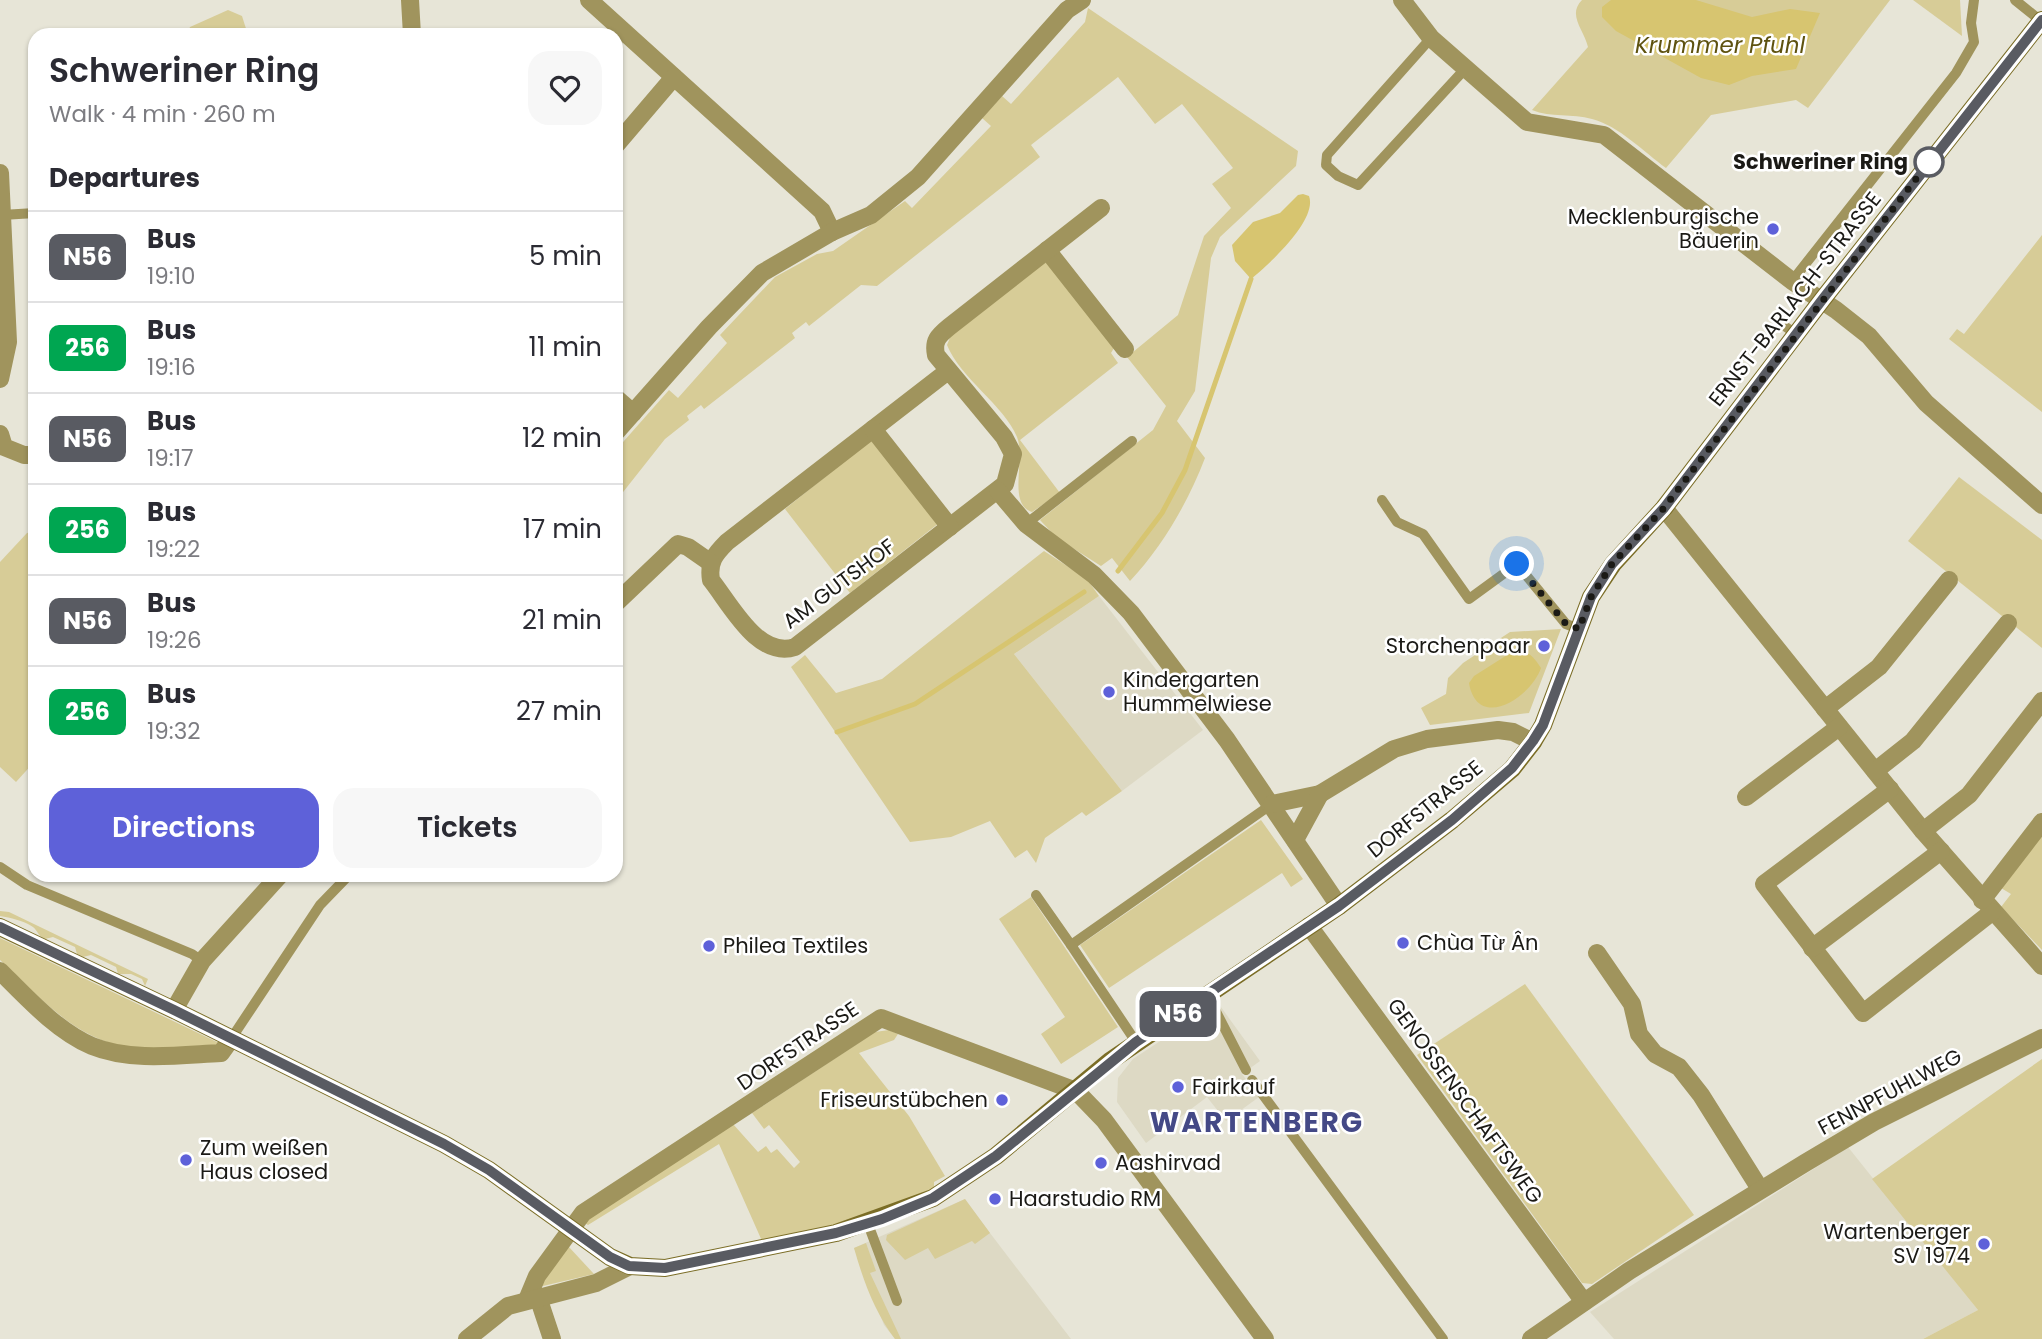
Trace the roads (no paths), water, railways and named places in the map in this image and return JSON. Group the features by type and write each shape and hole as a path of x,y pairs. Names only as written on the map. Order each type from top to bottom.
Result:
{"main road":[{"name":"ERNST-BARLACH-STRASSE","path":"1664,508 1790,329 1822,300 2042,20"},
{"name":"DORFSTRASSE","path":"0,927 444,1144 489,1170 571,1229 629,1266 665,1268 868,1224 916,1207 951,1188 1136,1042 1339,906 1452,820 1512,768 1543,725 1591,597 1612,564 1664,508"}],"street":[{"path":"410,0 412,28"},
{"path":"589,0 620,28"},
{"path":"1402,0 1431,38 1527,122 1604,135 1792,281 1869,336 1926,403 2042,505"},
{"path":"623,425 709,327 762,273 832,232 871,215 918,177 1068,3"},
{"path":"623,31 822,211 832,232"},
{"path":"623,137 674,77"},
{"path":"0,173 8,342 0,379"},
{"name":"AM GUTSHOF","path":"711,564 711,580 759,640 770,649 785,650 795,647 998,491 1008,476 1013,454 1004,437 936,355 934,345 938,336 1101,208"},
{"path":"1046,250 1125,349"},
{"path":"623,596 678,544 688,547 711,564 714,556 727,542 948,371"},
{"path":"623,405 633,414"},
{"path":"873,429 950,527"},
{"path":"0,434 4,447 28,455"},
{"path":"998,491 1026,524 1108,588 1164,654 1272,804 1339,906"},
{"path":"1664,508 1923,831 2042,966"},
{"path":"1825,709 1879,667 1948,580"},
{"path":"1875,771 1913,741 2008,623"},
{"path":"1923,831 1969,795 2042,701"},
{"path":"1746,797 1839,727"},
{"name":"DORFSTRASSE","path":"1272,804 1320,794 1394,749 1418,741 1498,730 1513,732 1533,741"},
{"path":"1890,789 1763,884 1863,1013 1987,906 2042,821"},
{"path":"1295,841 1320,794"},
{"path":"1812,948 1941,851"},
{"path":"174,1010 202,961 274,882"},
{"name":"GENOSSENSCHAFTSWEG","path":"1309,926 1584,1302"},
{"path":"1597,953 1632,1004 1639,1034 1655,1054 1679,1067 1700,1094 1760,1189"},
{"path":"0,971 56,1024 95,1047 127,1054 221,1052 231,1038"},
{"name":"DORFSTRASSE","path":"532,1298 537,1276 583,1213 881,1018 1076,1091"},
{"name":"FENNPFUHLWEG","path":"1531,1339 1760,1189 1874,1122 2042,1038"},
{"path":"1076,1091 1104,1120 1265,1339"},
{"path":"467,1339 508,1306 596,1283 629,1266"},
{"path":"532,1298 552,1339"}],"lane":[{"name":"ERNST-BARLACH-STRASSE","path":"1792,281 1956,72 1973,42 1971,23 1975,0"},
{"name":"ERNST-BARLACH-STRASSE","path":"2015,0 2042,20"},
{"path":"1431,38 1327,155 1326,165 1338,176 1358,184 1465,69"},
{"path":"2,215 28,213"},
{"path":"1026,524 1132,441"},
{"path":"1382,500 1397,522 1423,534 1469,599 1517,564 1566,624 1579,629"},
{"name":"DORFSTRASSE","path":"1071,944 1272,804"},
{"path":"0,867 27,885 192,954 202,961"},
{"path":"231,1038 320,905 342,882"},
{"path":"1036,895 1136,1042"},
{"path":"1207,994 1246,1070"},
{"path":"1252,1080 1443,1339"},
{"path":"868,1224 897,1301"}],"water":[{"name":"Krummer Pfuhl","path":"1611,0 1696,0 1752,17 1790,9 1820,13 1796,69 1752,76 1729,85 1701,78 1616,31 1602,17 1602,7"},
{"path":"1298,195 1309,196 1310,206 1299,229 1279,253 1251,279 1235,261 1232,245 1253,222 1280,213"},
{"path":"1515,650 1533,657 1541,668 1535,680 1515,699 1504,705 1492,708 1482,705 1474,697 1469,683 1474,676"}],"waterway":[{"path":"1118,571 1162,513 1185,470 1251,279"},
{"path":"837,732 915,704 1084,592"}],"place":[{"name":"Schweriner Ring","path":"1929,162"},
{"name":"Mecklenburgische Bäuerin","path":"1773,229"},
{"name":"Storchenpaar","path":"1544,646"},
{"name":"Kindergarten Hummelwiese","path":"1109,692"},
{"name":"Chùa Từ Ân","path":"1403,943"},
{"name":"Philea Textiles","path":"709,946"},
{"name":"Fairkauf","path":"1178,1087"},
{"name":"Friseurstübchen","path":"1002,1100"},
{"name":"Zum weißen Haus closed","path":"186,1160"},
{"name":"Aashirvad","path":"1101,1163"},
{"name":"Haarstudio RM","path":"995,1199"},
{"name":"Wartenberger SV 1974","path":"1984,1244"}],"district":[{"name":"WARTENBERG","path":"1257,1122"}]}
